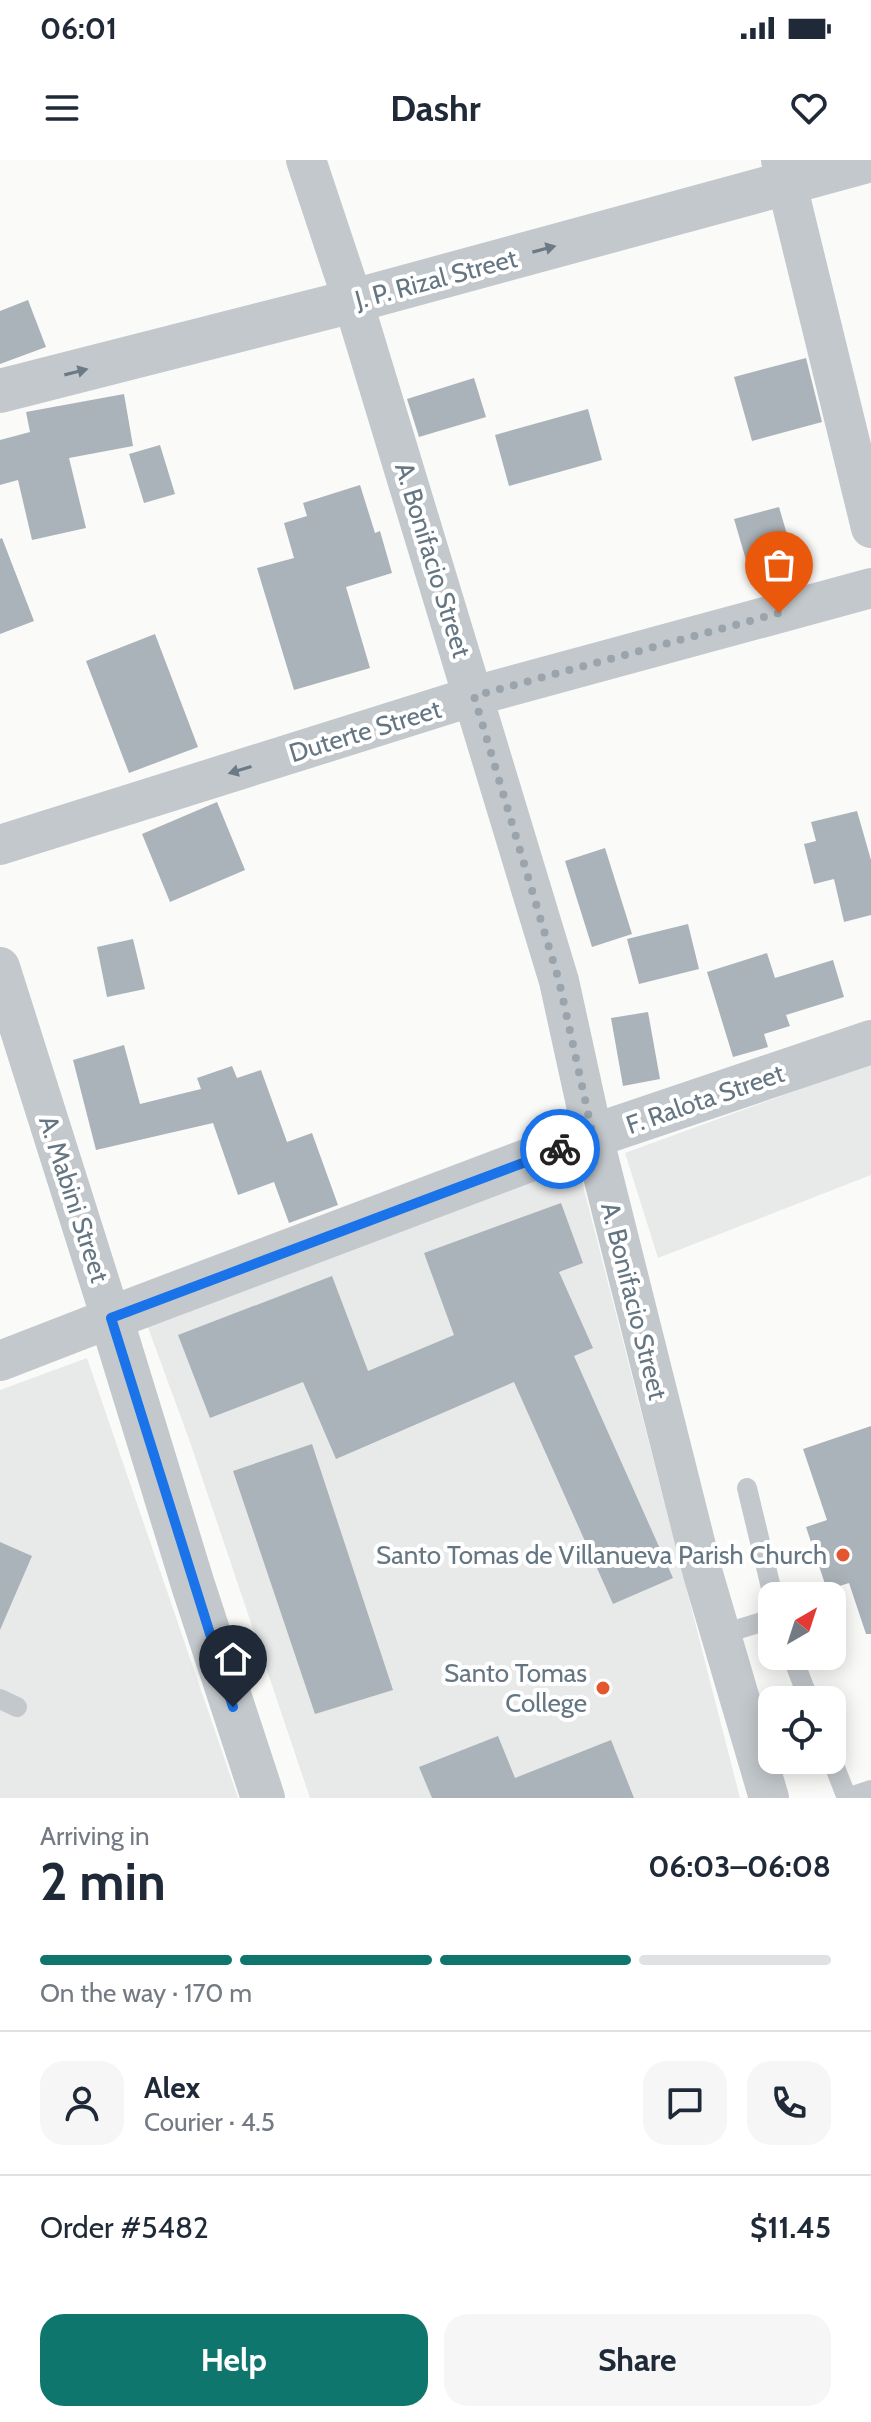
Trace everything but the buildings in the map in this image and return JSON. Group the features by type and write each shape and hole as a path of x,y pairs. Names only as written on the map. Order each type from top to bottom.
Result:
{"street":[{"name":"A. Bonifacio Street","path":"306,160 353,301 559,981 593,1136 719,1635 770,1798"},
{"name":"J. P. Rizal Street","path":"0,391 353,301 784,171 871,160"},
{"path":"784,171 871,528"},
{"name":"Duterte Street","path":"0,845 474,696 871,588"},
{"name":"A. Mabini Street","path":"0,967 193,1585 263,1798"},
{"name":"F. Ralota Street","path":"0,1361 593,1136 871,1042"}],"lane":[{"path":"747,1488 770,1582"},
{"path":"719,1635 758,1623"},
{"path":"838,1774 847,1798 871,1790"}],"shaded area":[{"path":"871,1063 871,1175 658,1258 625,1153"},
{"path":"577,1162 740,1798 310,1798 190,1442 146,1322"},
{"path":"87,1358 238,1798 0,1798 0,1390"}],"way so far":[{"path":"560,1149 593,1136 559,981 474,696 779,613"}],"place":[{"name":"Santo Tomas de Villanueva Parish Church","path":"843,1555"},
{"name":"Santo Tomas College","path":"603,1688"}],"route":[{"path":"233,1707 111,1318 560,1149"}]}
